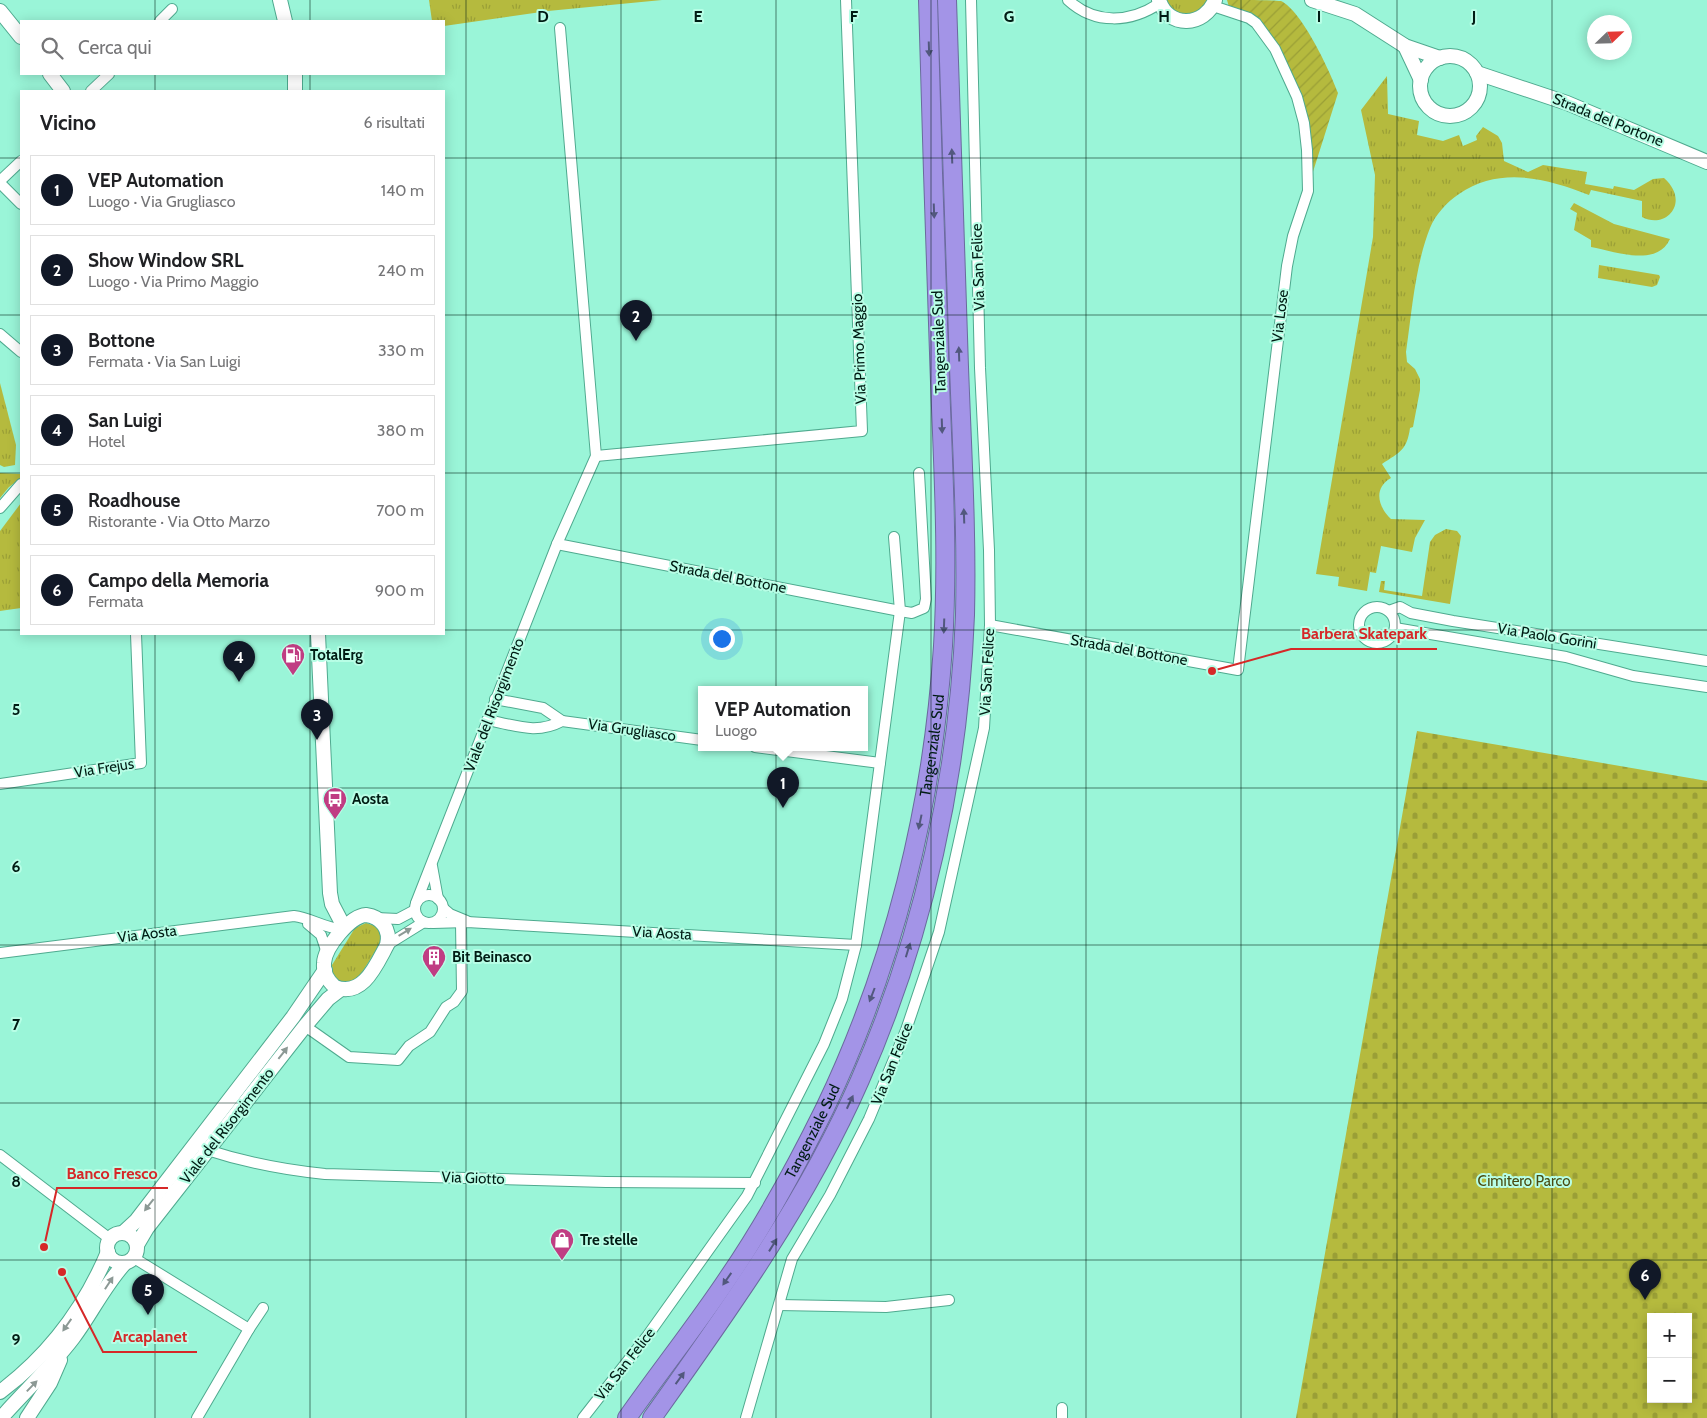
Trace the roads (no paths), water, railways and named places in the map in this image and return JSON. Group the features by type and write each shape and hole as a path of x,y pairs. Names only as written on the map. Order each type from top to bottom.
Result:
{"highway":[{"name":"Tangenziale Sud","path":"627,1418 748,1247 791,1175 826,1106 877,982 902,899 920,822 940,689 946,577 928,0"},
{"name":"Tangenziale Sud","path":"652,1418 769,1251 826,1152 861,1078 894,992 932,862 954,741 965,614 964,510 947,0"}],"street":[{"path":"280,0 285,20"},
{"name":"Via Primo Maggio","path":"596,456 862,431 846,0"},
{"name":"Via San Felice","path":"746,1418 792,1259 830,1195 889,1075 940,932 984,728 990,625 980,368 971,0"},
{"path":"1068,0 1090,14 1114,19 1123,19 1142,13 1159,2 1172,18 1190,22 1208,13 1215,2"},
{"path":"1312,0 1355,14 1405,46 1440,58"},
{"name":"Via Lose","path":"1215,2 1249,18 1275,49 1297,97 1304,123 1308,178 1308,191 1293,236 1287,266 1238,670"},
{"path":"161,20 172,9"},
{"path":"0,11 20,36"},
{"path":"557,544 596,456 560,28"},
{"path":"1405,46 1421,80 1423,99 1429,107 1446,116 1465,113 1472,107 1479,95 1480,82 1477,73 1463,59 1453,56 1440,58 1428,66 1421,80"},
{"name":"Strada del Portone","path":"1477,73 1567,103 1707,162"},
{"path":"51,75 62,90"},
{"path":"92,90 107,75"},
{"path":"294,75 295,90"},
{"path":"1479,95 1507,84"},
{"path":"20,162 0,182 20,203"},
{"path":"0,334 20,351"},
{"name":"Strada del Bottone","path":"557,544 900,611 916,612 926,605 920,473"},
{"path":"0,508 20,485"},
{"path":"894,537 900,611"},
{"name":"Viale del Risorgimento","path":"416,906 495,699 557,544"},
{"path":"1379,606 1393,616 1395,628 1391,637 1378,644 1364,638 1359,629 1360,618 1367,609 1379,606"},
{"name":"Via Paolo Gorini","path":"1389,612 1400,608 1411,613 1436,618 1707,661"},
{"name":"Via San Felice","path":"583,1418 733,1219 755,1183 824,1044 842,1000 856,945 900,611"},
{"name":"Strada del Bottone","path":"990,625 1238,670"},
{"name":"Via Paolo Gorini","path":"1395,628 1566,657 1633,676 1707,687"},
{"name":"Via Frejus","path":"0,784 141,764 136,635"},
{"path":"318,635 330,894 332,904 344,928"},
{"name":"Via Grugliasco","path":"495,699 543,708 562,721 698,739"},
{"name":"Via Grugliasco","path":"487,720 539,730 551,728 562,721"},
{"path":"786,751 880,763"},
{"path":"432,866 440,903"},
{"path":"330,894 341,907 361,916 376,918 398,919 426,896 440,903"},
{"name":"Viale del Risorgimento","path":"1,1418 62,1352 113,1276 132,1255 147,1228 201,1148 241,1096 328,999 341,989 351,990 364,983 387,945 441,915 440,903"},
{"name":"Via Aosta","path":"440,903 450,914 464,922"},
{"path":"416,906 417,917 428,922"},
{"path":"294,916 317,929 327,953"},
{"name":"Via Aosta","path":"0,953 294,916 313,920 328,928 344,928"},
{"name":"Viale del Risorgimento","path":"241,1096 325,970 324,964 327,953 344,928 352,920 361,916"},
{"path":"376,918 386,928 389,939 387,945"},
{"name":"Via Aosta","path":"428,922 464,922 856,945"},
{"path":"288,1023 350,1057 398,1060 409,1046 430,1032 446,1006 454,1002 462,991 464,922"},
{"path":"325,970 330,983 341,989"},
{"name":"Viale del Risorgimento","path":"0,1392 35,1362 64,1329 101,1268 114,1241 136,1222 201,1148"},
{"name":"Via Giotto","path":"201,1148 246,1162 287,1171 325,1174 606,1182 755,1183"},
{"path":"0,1155 114,1241"},
{"path":"114,1241 132,1236 132,1255"},
{"path":"114,1241 112,1260 132,1255 249,1329"},
{"path":"779,1305 886,1307 948,1300"},
{"path":"197,1418 263,1308"},
{"path":"27,1418 57,1370 62,1352"}],"place":[{"name":"Show Window SRL","path":"636,341"},
{"name":"Barbera Skatepark","path":"1212,671"},
{"name":"TotalErg","path":"293,676"},
{"name":"San Luigi","path":"239,682"},
{"name":"Bottone","path":"317,740"},
{"name":"VEP Automation","path":"783,808"},
{"name":"Aosta","path":"335,820"},
{"name":"Bit Beinasco","path":"434,978"},
{"name":"Banco Fresco","path":"44,1247"},
{"name":"Tre stelle","path":"562,1261"},
{"name":"Arcaplanet","path":"62,1272"},
{"name":"Campo della Memoria","path":"1645,1300"},
{"name":"Roadhouse","path":"148,1315"}],"park label":[{"name":"Cimitero Parco","path":"1524,1181"}]}
